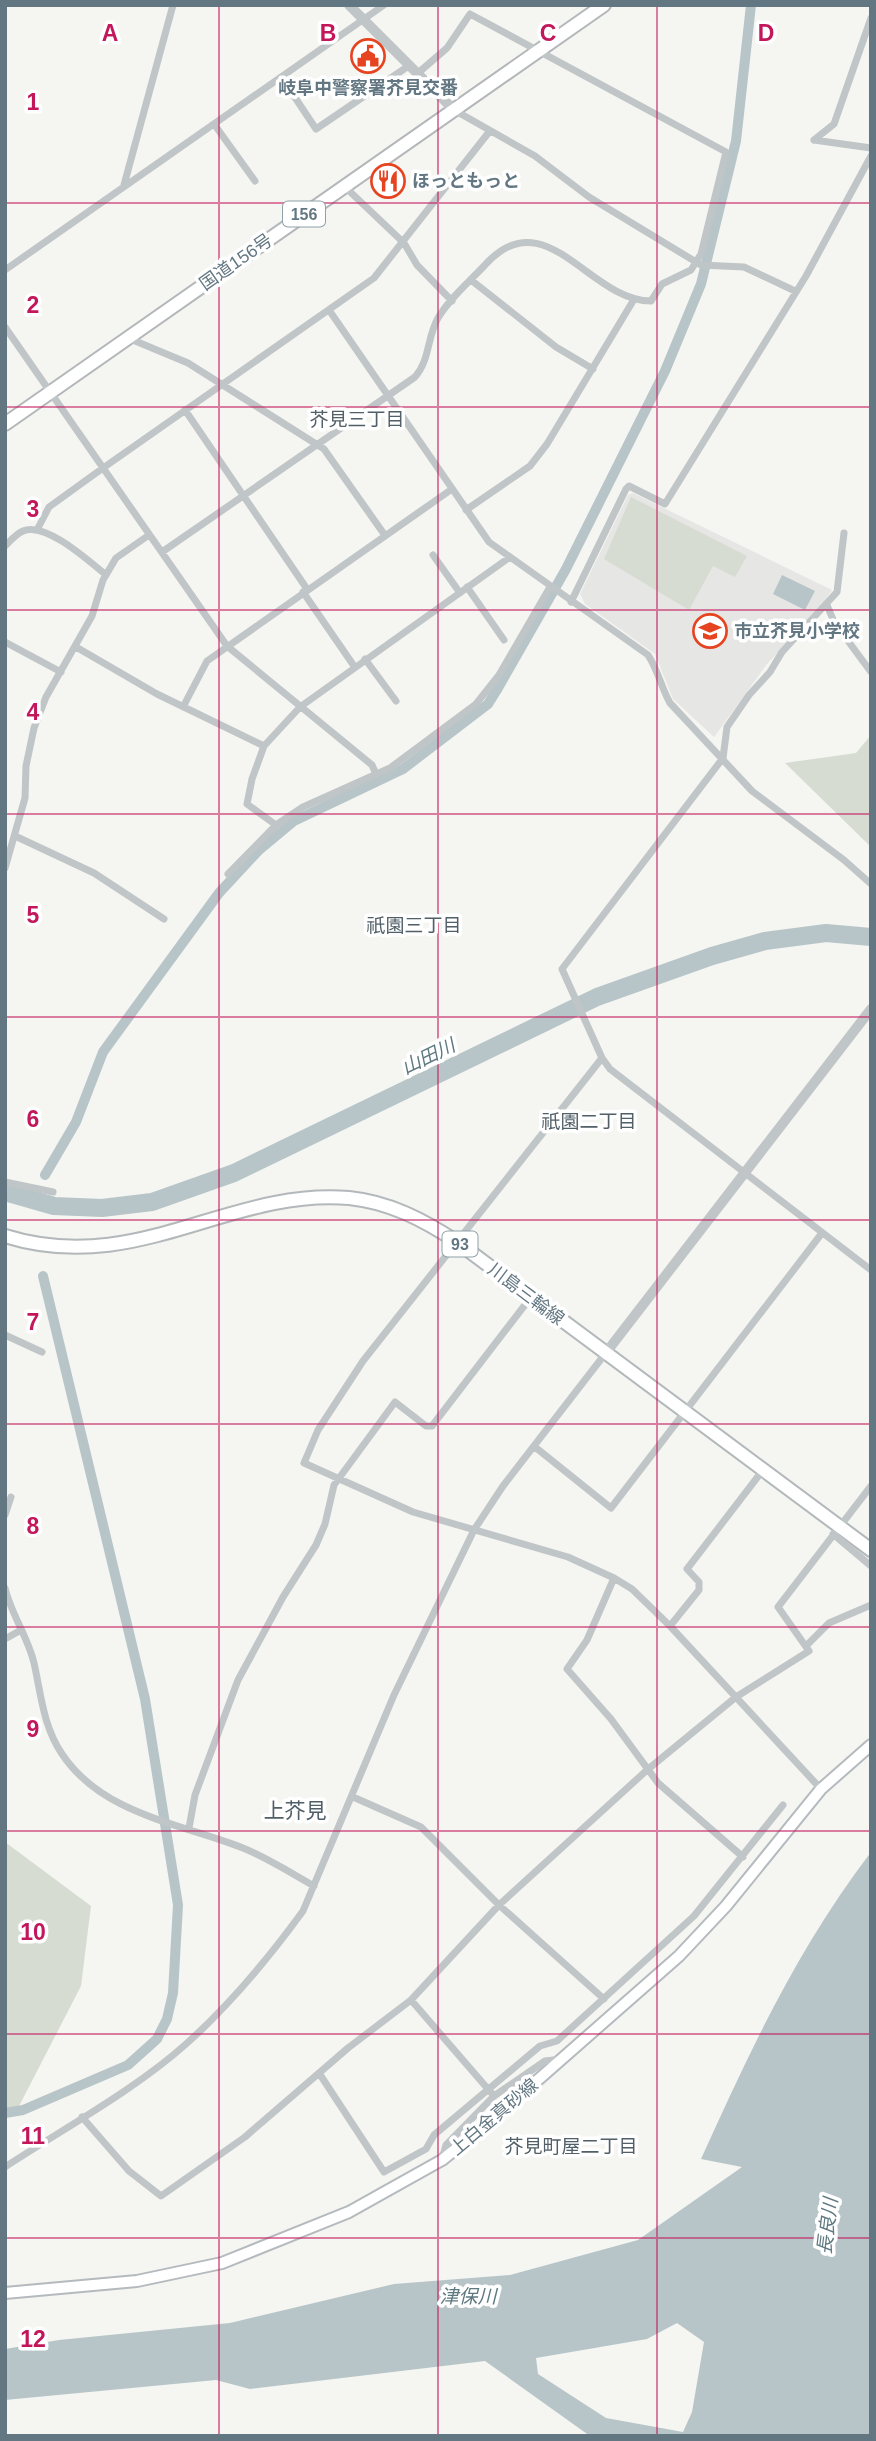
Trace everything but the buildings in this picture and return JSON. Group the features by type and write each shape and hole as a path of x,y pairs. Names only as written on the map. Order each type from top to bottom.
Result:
{"main road":[{"name":"国道156号","path":"5,424 604,5"},
{"name":"川島三輪線","path":"5,1236 48,1245 122,1245 260,1208 321,1197 385,1205 425,1221 457,1242 763,1470 836,1530 871,1550"},
{"name":"上白金真砂線","path":"5,2293 137,2281 222,2263 349,2212 442,2160 562,2059 700,1935 821,1789 871,1745"}],"street":[{"path":"124,186 173,5"},
{"path":"349,5 454,110 535,156 589,197 699,263 744,267 795,291"},
{"path":"5,270 384,5"},
{"path":"162,552 415,377 424,367 438,319 501,249 527,240 547,244 632,301 651,301 662,284 691,270 699,263 726,152 539,51 470,9 447,47 418,73"},
{"path":"871,18 834,124 814,140 871,149"},
{"path":"282,78 316,128 410,65"},
{"path":"214,124 255,181"},
{"path":"37,530 49,508 374,278 489,132"},
{"path":"571,602 626,489 629,486 665,504 795,291 871,156"},
{"path":"344,186 404,243 417,265 452,301"},
{"path":"471,280 556,347 593,369"},
{"path":"466,510 530,466 593,369 632,301"},
{"path":"329,310 489,542 648,655 670,703 752,791 844,860 871,884"},
{"path":"5,327 227,646 372,765 376,774"},
{"path":"5,344 13,338"},
{"path":"128,338 188,363 317,443 384,534"},
{"path":"185,410 354,666"},
{"path":"183,707 207,661 384,534 452,489"},
{"path":"5,546 20,532 37,530 70,547 106,575"},
{"path":"844,533 837,592 782,652 727,727 723,758 565,961 562,969 602,1058 610,1069 871,1270"},
{"path":"5,869 25,798 26,766 34,728 92,616 106,575 116,558 149,536"},
{"path":"433,555 460,593"},
{"path":"276,825 247,804 252,779 264,746 300,707 510,557"},
{"path":"228,874 276,825 303,807 390,768 486,694 550,586"},
{"path":"467,587 504,640"},
{"path":"827,605 834,622 871,672"},
{"path":"5,642 61,672"},
{"path":"76,647 183,707 264,746"},
{"path":"365,659 396,701"},
{"path":"5,826 94,873 164,919"},
{"path":"5,2167 82,2118 185,2045 251,1980 303,1911 394,1695 474,1530 503,1486 871,1009"},
{"path":"602,1058 363,1361 318,1430 304,1463 413,1512 568,1557 632,1589 670,1626 821,1789"},
{"path":"5,1182 53,1192"},
{"path":"535,1447 611,1508 822,1233"},
{"path":"189,1828 195,1795 237,1680 277,1607 316,1545 339,1478 395,1402 426,1426 432,1426 531,1297"},
{"path":"5,1335 42,1352"},
{"path":"670,1626 699,1590 699,1582 687,1569 763,1470"},
{"path":"82,2118 129,2171 161,2196 245,2137 319,2073 411,2000 499,1905 647,1770 736,1698 810,1651 778,1607 871,1486"},
{"path":"5,1515 12,1497"},
{"path":"836,1530 871,1566"},
{"path":"614,1578 587,1640 567,1669 611,1719 647,1770 690,1814 743,1857"},
{"path":"5,1588 34,1661 37,1689 47,1724 62,1754 109,1799 128,1809 246,1849 314,1886"},
{"path":"806,1646 829,1623 871,1605"},
{"path":"5,1639 21,1630"},
{"path":"353,1797 421,1827 499,1905 604,1999"},
{"path":"442,2160 446,2145 540,2046 557,2041 694,1916 783,1805"},
{"path":"411,2000 492,2094"},
{"path":"319,2073 384,2172 426,2149 434,2135 492,2094 545,2061 562,2059"}],"shaded area":[{"name":"市立芥見小学校","path":"633,493 832,590 819,609 767,664 714,737 673,699 655,654 585,604 580,594 628,495"},
{"path":"631,497 747,556 735,577 713,566 689,610 604,559"},
{"path":"871,735 871,847 785,763 856,753"},
{"path":"5,1842 91,1906 81,1986 18,2108 5,2109"}],"water":[{"path":"782,575 815,591 805,610 773,594"},
{"path":"871,1852 871,2436 590,2436 485,2361 250,2389 216,2380 5,2400 5,2349 59,2340 230,2323 394,2284 510,2275 638,2240 742,2167 701,2159 777,2001 820,1925","holes":["677,2323 704,2342 692,2412 683,2432 606,2418 538,2374 536,2358 647,2339"]}],"waterway":[{"path":"45,1175 76,1122 103,1052 219,893 258,851 294,821 403,769 488,704 498,688 566,569 665,371 701,284 736,141 751,5"},
{"name":"山田川","path":"5,1192 54,1206 102,1208 152,1202 234,1173 597,997 712,956 765,941 826,933 871,937"},
{"path":"5,2113 23,2110 128,2065 157,2039 167,2019 173,1993 178,1905 145,1699 43,1276"}],"place":[{"name":"岐阜中警察署芥見交番","path":"368,56"},
{"name":"ほっともっと","path":"388,181"},
{"name":"市立芥見小学校","path":"710,631"}],"district":[{"name":"芥見三丁目","path":"357,419"},
{"name":"祇園三丁目","path":"414,925"},
{"name":"祇園二丁目","path":"589,1121"},
{"name":"上芥見","path":"295,1811"},
{"name":"芥見町屋二丁目","path":"571,2146"}],"water label":[{"name":"長良川","path":"827,2226"},
{"name":"津保川","path":"468,2296"}]}
